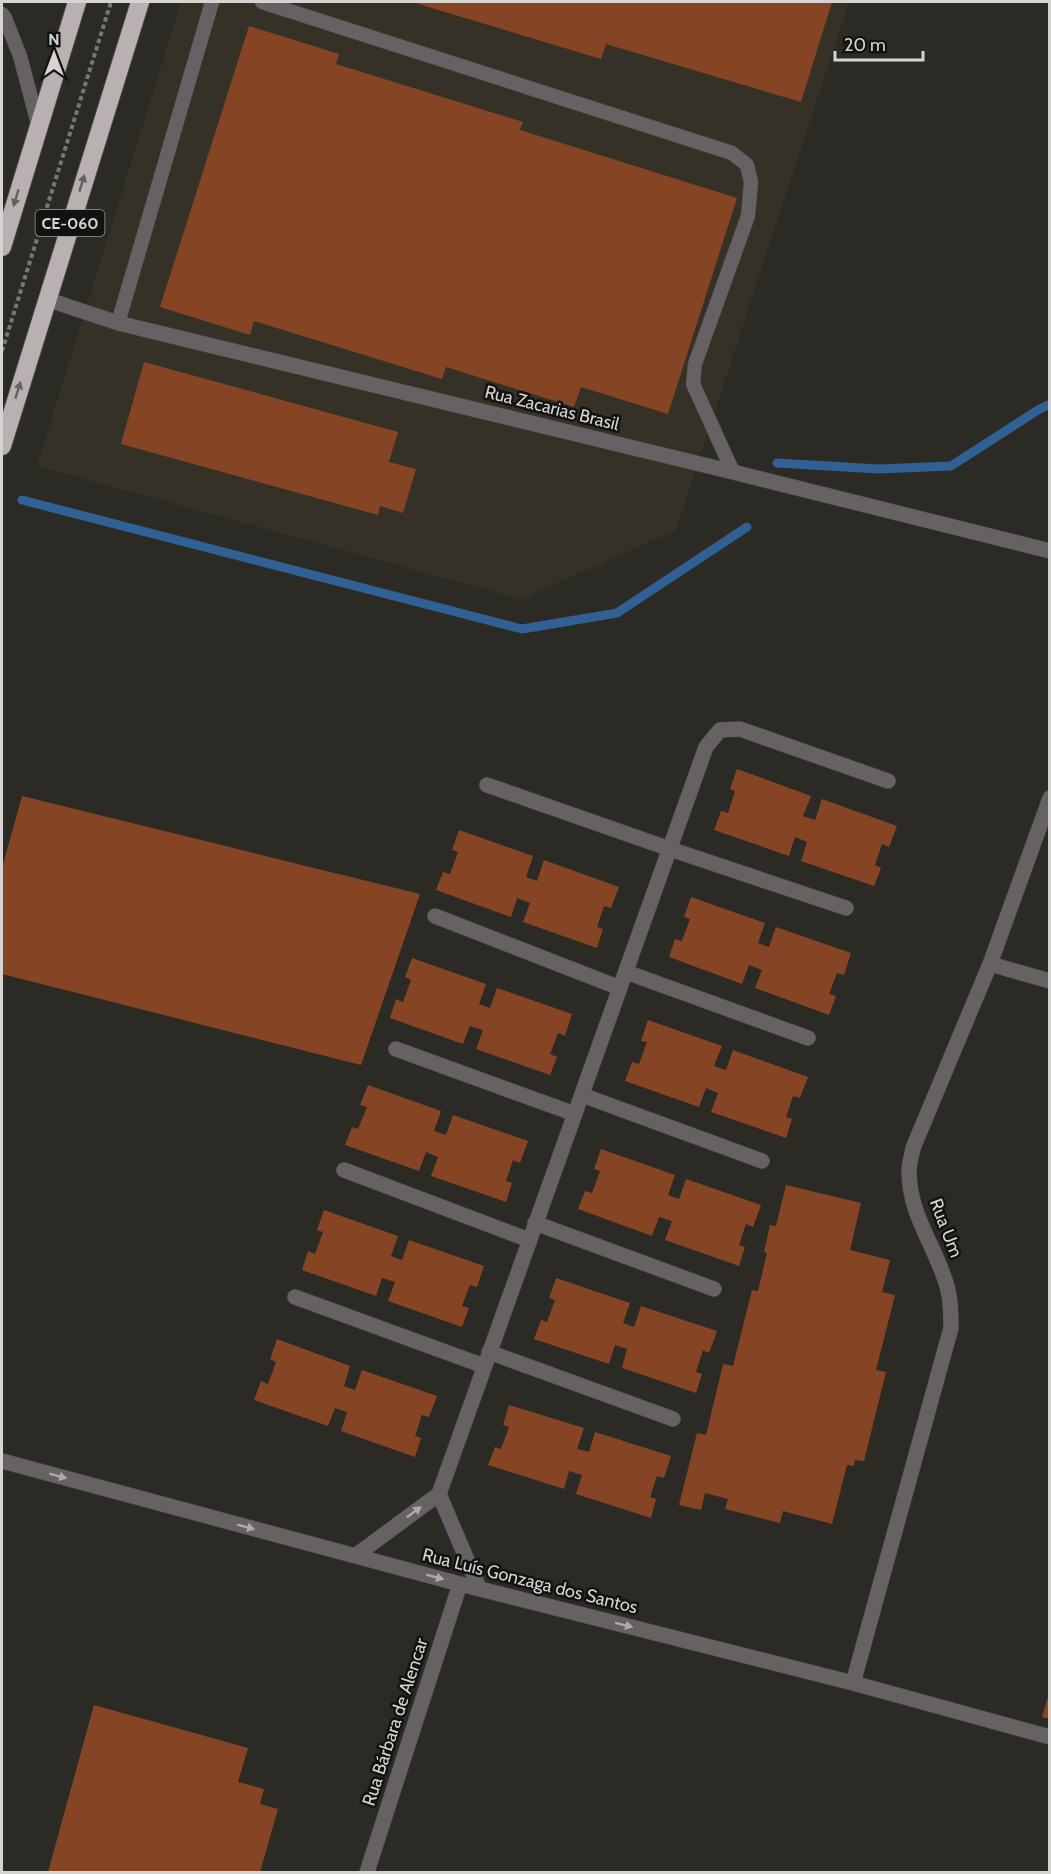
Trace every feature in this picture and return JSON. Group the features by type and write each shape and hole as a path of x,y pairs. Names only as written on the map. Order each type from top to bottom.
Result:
{"highway":[{"name":"CE-060","path":"2,247 77,2"},
{"name":"CE-060","path":"2,446 140,2"}],"street":[{"name":"Rua Zacarias Brasil","path":"46,299 118,323 1050,551"},
{"path":"355,1556 439,1494 706,747 720,730 740,729 888,781"},
{"path":"487,785 846,908"},
{"name":"Rua Um","path":"853,1683 951,1328 952,1310 948,1289 915,1206 909,1169 913,1148 990,964 1050,798"},
{"path":"435,916 620,988"},
{"path":"990,964 1050,981"},
{"path":"626,972 808,1038"},
{"path":"396,1049 575,1114"},
{"path":"582,1095 762,1161"},
{"path":"344,1170 529,1239"},
{"path":"535,1223 714,1289"},
{"path":"296,1297 673,1419"},
{"name":"Rua Luís Gonzaga dos Santos","path":"2,1461 460,1584 853,1683 1050,1737"},
{"path":"439,1494 479,1588"},
{"name":"Rua Bárbara de Alencar","path":"367,1872 460,1584"}],"lane":[{"path":"118,323 212,2"},
{"path":"262,2 721,149 732,153 747,165 751,182 748,216 695,364 693,384 733,472"},
{"path":"2,14 20,56 38,124"}],"path":[{"name":"CE-060","path":"2,351 111,2"}],"shaded area":[{"path":"181,2 849,2 676,530 521,599 37,466"}],"building":[{"path":"412,2 832,2 801,102 606,44 601,59"},
{"path":"249,26 339,54 336,64 523,122 520,130 737,198 668,414 581,387 574,407 446,367 442,379 254,321 250,335 160,307"},
{"path":"144,362 398,432 389,462 416,469 403,513 380,506 378,515 121,444"},
{"path":"737,769 811,796 803,816 815,820 822,799 897,826 889,847 882,844 875,865 881,868 874,886 801,861 807,842 795,837 789,856 714,830 721,811 728,813 735,791 730,789"},
{"path":"22,796 420,894 361,1065 2,974 2,868"},
{"path":"459,830 533,856 526,877 537,881 544,860 619,887 611,908 604,906 597,927 603,929 597,948 523,922 530,903 517,898 511,917 436,890 443,872 450,874 458,852 452,850"},
{"path":"691,897 765,923 758,943 769,947 776,927 851,953 844,975 837,973 829,994 836,996 829,1015 755,988 762,970 749,965 742,984 669,957 675,939 682,941 690,919 684,917"},
{"path":"412,958 486,984 479,1004 490,1008 497,988 572,1014 565,1036 558,1033 550,1054 557,1057 550,1075 476,1049 483,1030 470,1026 463,1044 390,1018 396,999 403,1002 411,980 405,977"},
{"path":"648,1020 722,1046 714,1066 726,1070 733,1050 808,1077 800,1098 793,1096 786,1117 792,1119 786,1138 711,1112 718,1093 706,1088 699,1107 625,1081 632,1062 639,1064 647,1042 641,1041"},
{"path":"368,1085 441,1111 434,1131 446,1135 453,1115 528,1141 520,1163 513,1160 506,1181 512,1183 506,1202 431,1176 438,1157 426,1152 419,1171 345,1145 352,1127 358,1129 367,1107 360,1105"},
{"path":"601,1149 675,1175 668,1195 679,1199 686,1179 761,1205 753,1227 746,1224 739,1245 745,1247 739,1266 665,1240 672,1221 659,1217 652,1236 578,1209 585,1191 592,1193 600,1171 594,1169"},
{"path":"786,1185 861,1203 850,1250 890,1260 882,1292 895,1295 876,1370 886,1372 864,1461 855,1460 854,1466 847,1465 832,1524 783,1511 780,1523 725,1509 728,1499 705,1493 701,1510 679,1505 697,1433 706,1435 723,1364 733,1366 752,1290 758,1291 767,1253 764,1252 770,1225 776,1226"},
{"path":"324,1210 398,1236 391,1256 402,1260 409,1240 484,1266 477,1287 470,1285 462,1306 469,1308 462,1327 388,1301 395,1282 382,1278 376,1296 302,1270 308,1251 315,1254 323,1232 317,1230"},
{"path":"556,1278 630,1303 623,1323 634,1327 641,1306 717,1331 709,1353 703,1350 696,1372 702,1374 696,1393 622,1368 627,1349 615,1345 609,1364 534,1339 541,1320 547,1322 555,1300 549,1298"},
{"path":"277,1339 350,1366 344,1386 355,1390 362,1370 437,1396 429,1417 422,1415 415,1436 421,1438 415,1457 341,1431 347,1412 335,1408 328,1426 254,1400 261,1381 268,1384 276,1362 270,1359"},
{"path":"509,1405 584,1428 577,1449 589,1452 595,1432 671,1456 664,1478 657,1476 650,1497 656,1499 651,1518 576,1494 582,1475 569,1471 564,1489 488,1465 495,1447 501,1449 509,1427 503,1425"},
{"path":"1050,1693 1050,1719 1042,1717"},
{"path":"94,1705 248,1748 238,1782 264,1789 260,1804 278,1809 260,1872 48,1872"}],"waterway":[{"path":"777,463 879,469 951,466 1050,404"},
{"path":"22,500 522,629 617,613 747,527"}]}
